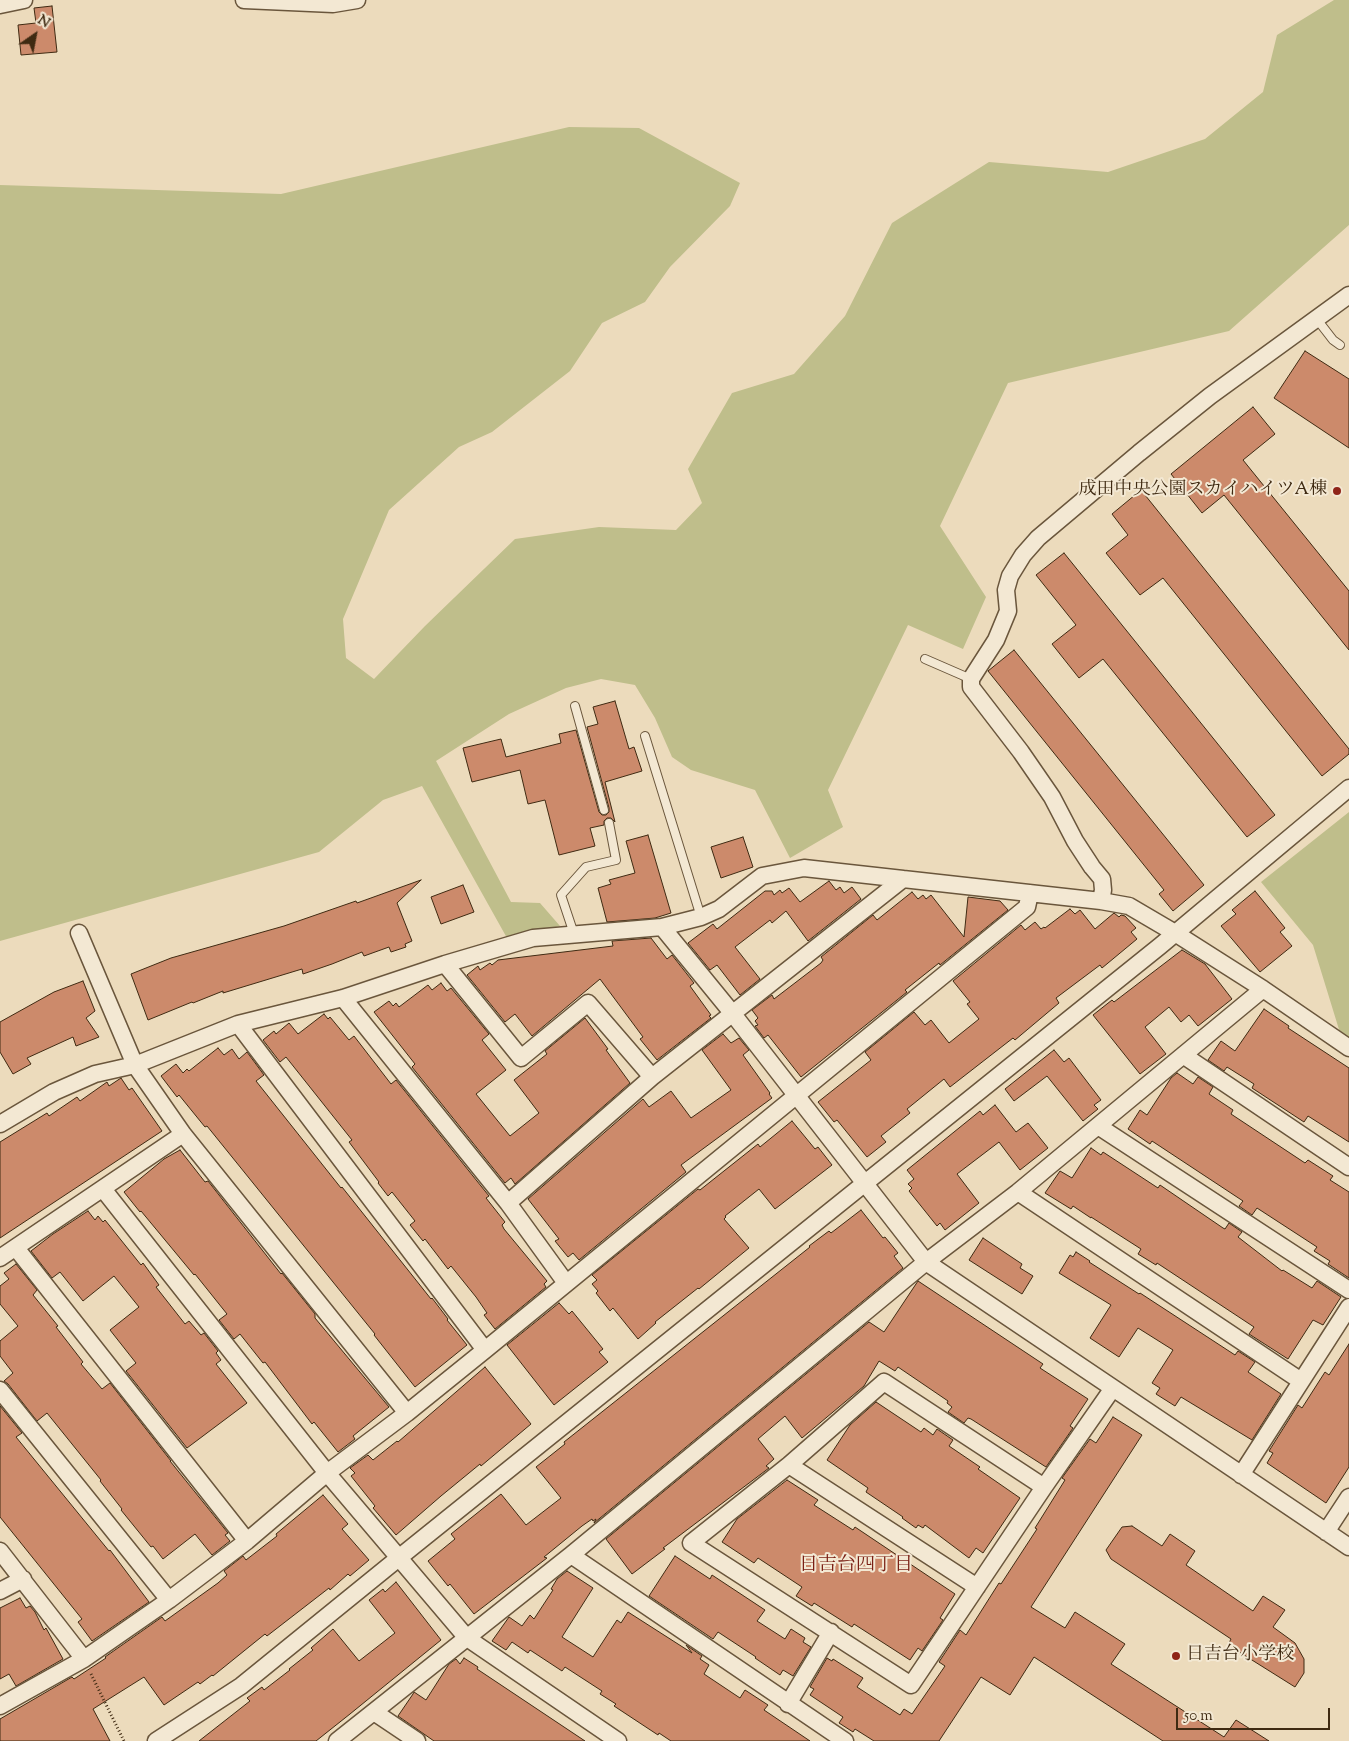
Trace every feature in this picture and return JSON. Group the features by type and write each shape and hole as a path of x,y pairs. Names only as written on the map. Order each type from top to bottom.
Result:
{"street":[{"path":"0,5 24,0"},
{"path":"244,0 333,4 357,0"},
{"path":"1101,901 1102,879 1075,841 1052,797 1021,752 971,687 972,679 996,640 1008,611 1006,590 1010,576 1022,555 1038,538 1210,396 1349,295"},
{"path":"156,1741 241,1686 1175,933 1349,788"},
{"path":"0,1124 54,1092 95,1074 135,1065 238,1024 343,998 445,964 533,938 662,927 701,917 719,909 762,876 804,868 1101,901 1129,906 1263,989 1349,1048"},
{"path":"508,1204 652,1077 903,879"},
{"path":"0,1706 84,1660 169,1600 247,1541 327,1473 407,1413 485,1350 1027,907 1030,893"},
{"path":"662,927 733,1014 926,1262 1349,1547"},
{"path":"79,933 135,1065 183,1134 407,1413"},
{"path":"445,964 521,1058 588,1004 652,1077"},
{"path":"337,1741 571,1555 926,1262 1018,1192 1263,989"},
{"path":"343,998 508,1204 566,1282"},
{"path":"238,1024 485,1350"},
{"path":"1183,1055 1349,1167"},
{"path":"1098,1126 1349,1290"},
{"path":"0,1258 183,1134"},
{"path":"103,1189 327,1473 467,1638 618,1741"},
{"path":"1018,1192 1301,1381"},
{"path":"16,1248 247,1541"},
{"path":"1242,1475 1349,1307"},
{"path":"1044,1487 884,1382 789,1465 691,1543 832,1632 911,1685 1112,1388"},
{"path":"0,1390 169,1600"},
{"path":"789,1465 976,1587"},
{"path":"1326,1532 1349,1497"},
{"path":"0,1551 84,1660"},
{"path":"571,1555 845,1741"},
{"path":"0,1591 23,1579"},
{"path":"788,1704 832,1632"},
{"path":"374,1712 416,1741"}],"lane":[{"path":"1316,318 1333,340 1340,345"},
{"path":"925,659 972,679"},
{"path":"575,706 604,810"},
{"path":"645,736 701,917"},
{"path":"574,934 561,895 586,867 616,860 609,824"}],"path":[{"path":"84,1660 124,1741"}],"shaded area":[{"path":"1334,0 1349,0 1349,225 1229,331 1008,383 940,526 986,597 963,649 908,625 828,790 843,827 790,858 755,790 691,770 672,757 655,718 635,685 601,679 566,688 509,714 436,761 511,902 540,903 560,926 507,938 422,786 383,800 319,852 0,941 0,185 281,194 569,127 639,128 740,183 730,206 670,267 645,302 602,323 570,371 492,432 459,447 389,510 343,619 346,658 374,679 425,626 515,539 599,527 676,530 702,503 688,469 732,393 794,374 845,316 892,223 989,162 1108,172 1205,139 1263,92 1277,35"},
{"path":"1349,812 1349,1041 1341,1036 1313,945 1261,882"}],"building":[{"path":"52,6 57,52 21,55 18,25 36,23 34,8"},
{"path":"1305,351 1349,379 1349,448 1274,398"},
{"path":"1253,407 1275,434 1243,460 1349,591 1349,650 1224,495 1202,513 1171,474"},
{"path":"1141,490 1349,749 1349,754 1322,776 1163,578 1140,595 1106,553 1128,535 1112,514"},
{"path":"1064,553 1275,815 1247,837 1103,659 1079,678 1052,644 1076,625 1036,575"},
{"path":"1014,650 1204,885 1173,911 1159,894 1164,890 988,671"},
{"path":"615,701 629,749 634,747 642,771 605,782 615,822 611,818 607,818 604,821 604,825 590,828 595,846 559,855 545,800 528,804 520,770 472,782 463,748 501,739 506,757 561,743 559,734 576,730 599,812 602,815 606,815 609,812 609,808 587,727 598,724 593,707"},
{"path":"648,835 671,913 655,918 607,922 598,888 611,884 609,880 635,873 626,841"},
{"path":"743,837 753,867 721,878 711,847"},
{"path":"421,880 397,903 412,941 405,944 406,947 391,952 389,947 364,956 362,952 303,974 302,969 223,993 223,991 148,1020 131,974 171,958 284,926"},
{"path":"829,881 836,890 840,887 844,893 852,887 861,899 808,941 786,911 772,923 770,920 735,947 760,979 740,995 717,965 710,970 688,943 713,924 717,929 765,891 772,891 774,895 780,890 782,893 789,888 800,902"},
{"path":"463,885 474,912 441,924 431,897"},
{"path":"1255,891 1285,928 1280,932 1292,946 1260,972 1221,926 1236,914 1232,910"},
{"path":"912,892 918,899 923,895 926,899 931,895 964,937 968,897 1000,901 1008,910 940,965 939,963 905,990 907,992 801,1077 768,1035 764,1038 755,1026 758,1025 755,1021 758,1018 752,1010 772,995 774,999 821,963 823,960 821,957 873,915 877,920"},
{"path":"1070,909 1075,914 1080,910 1095,929 1114,913 1119,917 1121,915 1125,916 1136,928 1131,932 1137,939 1102,968 1100,965 1056,998 1059,1003 1015,1040 1013,1038 950,1087 944,1079 907,1109 910,1113 881,1136 886,1142 867,1157 837,1120 834,1122 818,1102 871,1060 865,1052 914,1012 925,1025 931,1020 949,1043 979,1019 967,1004 970,1002 953,981 1021,925 1025,930 1035,922 1041,929 1045,928"},
{"path":"651,938 667,959 672,955 694,983 690,986 711,1015 709,1016 711,1018 657,1060 640,1039 643,1037 600,979 532,1036 515,1014 505,1022 467,975 478,966 480,970 498,960 613,946 612,941"},
{"path":"1182,950 1205,964 1232,999 1198,1026 1189,1015 1181,1022 1169,1007 1145,1027 1166,1054 1140,1074 1093,1015 1112,1000 1114,1002"},
{"path":"83,981 95,1011 86,1018 99,1037 76,1046 73,1037 27,1058 31,1064 13,1074 0,1052 0,1022 54,992"},
{"path":"441,983 447,991 451,988 489,1034 482,1040 506,1070 476,1094 510,1136 539,1113 514,1080 547,1054 545,1051 585,1018 630,1083 515,1184 511,1178 505,1183 412,1067 415,1064 374,1012 389,1001 393,1006 396,1003 399,1007 428,985 432,990"},
{"path":"1264,1009 1289,1026 1288,1028 1349,1068 1349,1142 1308,1116 1304,1122 1252,1088 1254,1084 1227,1067 1224,1071 1208,1060 1221,1041 1235,1051"},
{"path":"324,1014 328,1019 330,1017 349,1040 354,1036 391,1084 396,1080 489,1196 486,1198 505,1222 502,1225 504,1229 547,1281 544,1284 546,1287 495,1329 484,1315 487,1313 476,1297 451,1266 448,1269 425,1239 423,1241 410,1225 415,1221 392,1192 388,1196 349,1142 352,1140 286,1057 280,1062 263,1040 274,1031 276,1034 289,1023 298,1034"},
{"path":"723,1034 731,1043 739,1038 749,1050 743,1055 772,1098 681,1165 686,1172 579,1260 573,1253 568,1257 555,1241 559,1239 528,1199 643,1099 649,1107 671,1091 691,1118 731,1090 702,1050"},
{"path":"218,1048 224,1055 232,1049 239,1059 247,1052 264,1075 256,1081 432,1298 467,1345 415,1387 375,1334 207,1126 205,1127 179,1095 177,1097 161,1076 176,1064 183,1073 187,1069 189,1071"},
{"path":"1054,1050 1064,1062 1069,1058 1101,1100 1094,1105 1098,1109 1083,1121 1047,1076 1014,1101 1005,1089"},
{"path":"1177,1073 1193,1084 1198,1077 1213,1087 1209,1094 1233,1110 1231,1114 1305,1163 1308,1160 1333,1176 1330,1180 1349,1192 1349,1278 1328,1264 1330,1261 1314,1251 1317,1247 1257,1208 1252,1215 1239,1206 1243,1201 1152,1141 1150,1144 1128,1129 1140,1110 1147,1115 1171,1078"},
{"path":"121,1078 129,1090 132,1088 162,1131 0,1238 0,1142 47,1113 49,1116 77,1097 80,1101 107,1082 109,1086"},
{"path":"995,1105 1016,1132 1028,1123 1048,1148 1020,1170 999,1142 957,1174 979,1203 945,1230 940,1223 937,1226 909,1191 912,1188 908,1184 914,1179 907,1170 980,1111 983,1115"},
{"path":"792,1121 815,1149 818,1147 832,1165 775,1209 759,1189 725,1216 724,1219 749,1248 655,1322 638,1339 613,1308 610,1311 596,1293 598,1291 592,1284 597,1280 592,1275 698,1189 700,1190 758,1144 760,1147"},
{"path":"1091,1148 1101,1155 1103,1152 1158,1188 1160,1185 1223,1228 1225,1229 1229,1223 1242,1232 1238,1237 1282,1271 1312,1288 1317,1281 1341,1297 1323,1325 1313,1320 1288,1359 1249,1334 1254,1327 1157,1263 1156,1265 1138,1254 1141,1249 1073,1206 1071,1209 1045,1193 1060,1171 1072,1178"},
{"path":"180,1150 205,1182 208,1181 315,1314 315,1318 389,1407 353,1436 355,1439 338,1452 314,1422 312,1424 265,1362 263,1363 240,1334 234,1339 219,1320 227,1314 124,1192 164,1159"},
{"path":"861,1210 883,1238 885,1237 898,1253 894,1256 903,1268 594,1523 596,1519 593,1521 592,1519 582,1526 544,1557 547,1558 474,1614 450,1584 448,1586 428,1561 455,1539 451,1534 501,1494 526,1525 561,1498 536,1467 565,1444 564,1442 809,1246 829,1231 831,1233"},
{"path":"88,1211 95,1220 98,1216 103,1222 105,1220 141,1265 143,1263 159,1285 156,1287 185,1324 189,1321 201,1335 204,1333 218,1351 216,1353 221,1360 216,1364 247,1403 187,1448 126,1371 136,1363 110,1330 139,1307 114,1276 83,1301 60,1272 52,1278 31,1251"},
{"path":"983,1238 1022,1264 1020,1268 1033,1276 1022,1294 969,1260"},
{"path":"1076,1252 1235,1355 1238,1351 1255,1362 1248,1372 1281,1394 1252,1440 1181,1397 1175,1406 1156,1394 1160,1388 1152,1383 1173,1350 1138,1328 1119,1357 1090,1338 1111,1305 1059,1273 1070,1255 1073,1257"},
{"path":"16,1264 37,1290 33,1295 58,1326 56,1327 83,1362 81,1364 102,1389 110,1383 228,1533 225,1535 230,1541 212,1555 195,1534 163,1559 121,1510 101,1480 47,1413 37,1421 4,1381 13,1373 0,1356 0,1341 18,1326 0,1304 0,1286 9,1279 4,1273"},
{"path":"918,1281 1043,1364 1040,1368 1088,1399 1070,1426 1073,1428 1046,1467 971,1419 968,1418 964,1423 948,1412 952,1407 947,1403 948,1401 898,1367 895,1371 879,1361 864,1386 802,1438 785,1416 758,1439 774,1459 766,1466 769,1468 663,1548 665,1549 632,1574 606,1539 869,1322 884,1332"},
{"path":"559,1303 569,1314 572,1311 603,1349 599,1352 608,1362 554,1405 507,1345"},
{"path":"1349,1344 1349,1467 1326,1503 1267,1463 1273,1453 1269,1451 1298,1405 1302,1408 1325,1372 1329,1375"},
{"path":"485,1367 531,1424 481,1466 480,1464 441,1496 396,1535 373,1508 375,1506 351,1476 355,1473 350,1468 368,1455 373,1460 398,1442"},
{"path":"876,1402 921,1432 924,1428 933,1435 937,1429 953,1440 949,1446 1020,1498 983,1553 976,1548 969,1558 925,1525 923,1528 918,1525 916,1528 866,1492 868,1488 827,1460 850,1425"},
{"path":"0,1406 22,1433 16,1437 110,1550 149,1602 92,1641 78,1622 82,1619 0,1517"},
{"path":"1113,1417 1142,1435 1031,1607 1065,1628 1075,1612 1125,1644 1111,1664 1224,1737 1236,1720 1269,1741 1163,1741 1034,1657 1010,1695 981,1677 939,1741 874,1741 855,1729 853,1732 839,1723 843,1717 810,1695 814,1689 810,1687 827,1658 832,1661 833,1659 863,1678 857,1687 900,1715 904,1709 912,1714 945,1666 939,1662 960,1630 966,1635 999,1583 1001,1584 1037,1529 1035,1528 1065,1480 1062,1478 1090,1439 1096,1443"},
{"path":"787,1480 818,1500 814,1505 853,1530 855,1527 955,1594 940,1618 943,1620 922,1651 918,1648 910,1660 854,1624 852,1627 814,1603 812,1606 796,1596 802,1587 758,1558 754,1563 722,1542 737,1519"},
{"path":"323,1495 348,1524 342,1529 369,1560 350,1576 348,1574 330,1590 329,1588 267,1636 265,1634 213,1676 200,1684 198,1682 164,1705 144,1677 93,1709 110,1741 0,1741 0,1719 72,1677 74,1679 162,1617 165,1621 218,1583 227,1575 224,1571 243,1556 246,1560 277,1536 276,1534"},
{"path":"1132,1526 1162,1546 1170,1534 1195,1551 1186,1565 1253,1611 1263,1596 1285,1610 1273,1627 1295,1643 1304,1659 1304,1673 1295,1687 1228,1645 1231,1639 1111,1559 1106,1550 1122,1527"},
{"path":"675,1556 710,1579 712,1575 765,1610 757,1621 785,1639 791,1629 805,1638 803,1642 811,1647 793,1676 783,1670 780,1675 718,1632 713,1639 649,1596"},
{"path":"567,1571 593,1588 562,1637 593,1657 617,1620 621,1623 628,1612 692,1653 686,1645 702,1656 700,1659 709,1665 704,1674 740,1698 745,1690 768,1705 764,1710 810,1741 671,1741 659,1733 658,1735 614,1706 616,1704 600,1694 602,1691 565,1667 562,1671 530,1650 528,1653 512,1642 506,1650 492,1641 509,1617 522,1626 530,1615 534,1619 553,1590 551,1589 557,1579"},
{"path":"396,1582 441,1640 350,1714 316,1741 199,1741 250,1701 247,1698 262,1687 264,1690 290,1670 333,1629 359,1661 395,1633 369,1600 383,1589 385,1592"},
{"path":"20,1598 26,1608 30,1606 35,1612 63,1659 16,1686 9,1674 0,1679 0,1608"},
{"path":"464,1658 478,1667 477,1669 585,1741 434,1741 398,1716 414,1692 426,1700 449,1664 456,1659 460,1664"}],"place":[{"name":"成田中央公園スカイハイツA棟","path":"1337,491"},
{"name":"日吉台小学校","path":"1176,1656"}],"district":[{"name":"日吉台四丁目","path":"856,1567"}]}
